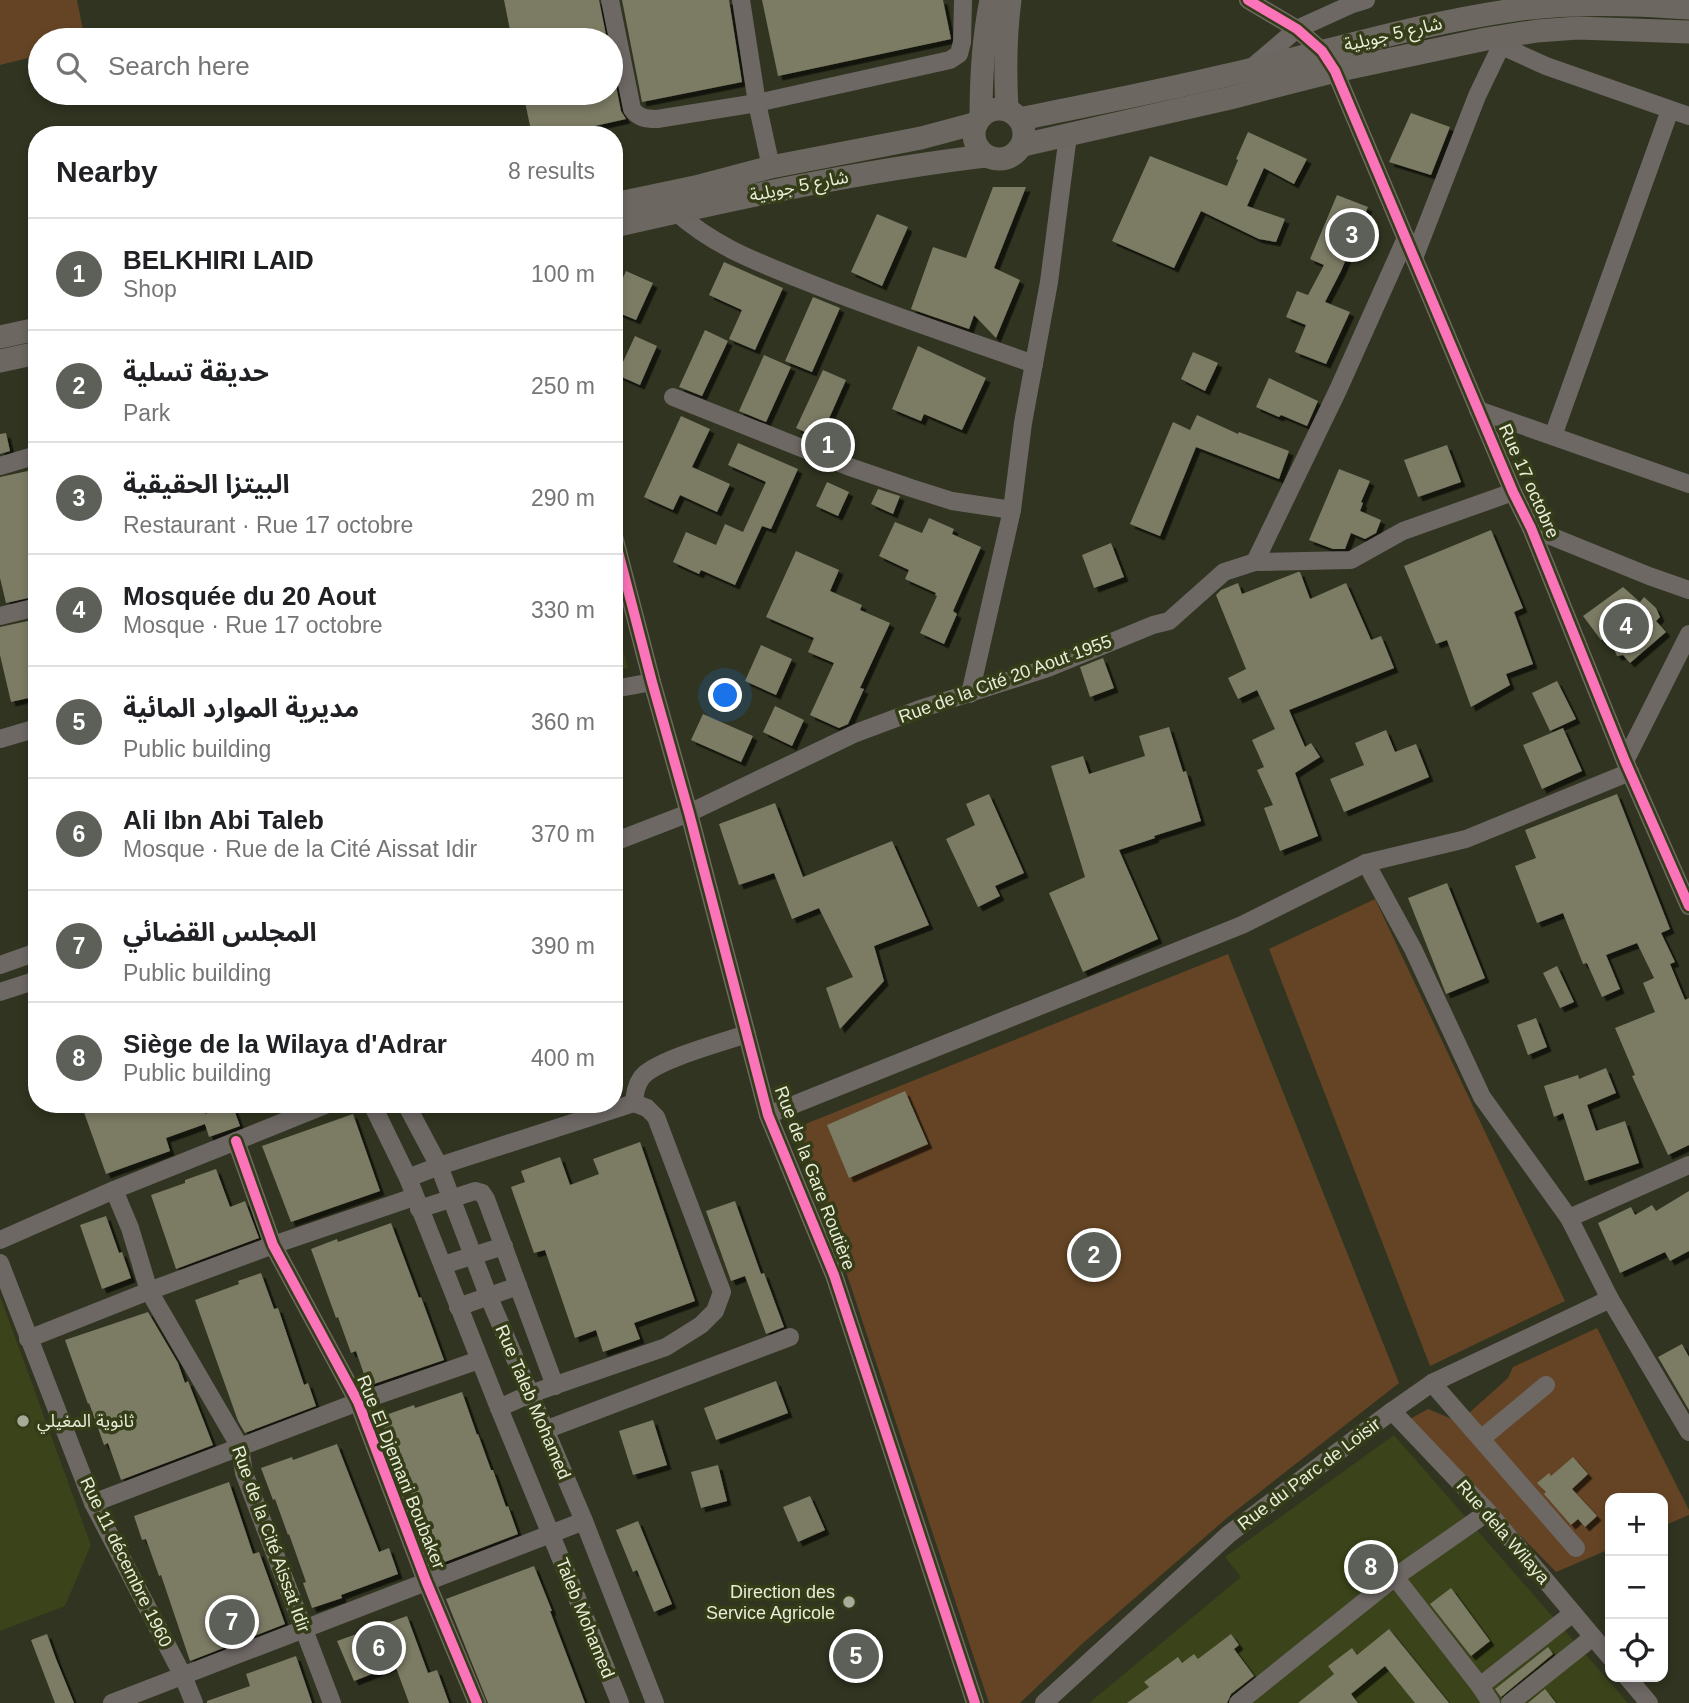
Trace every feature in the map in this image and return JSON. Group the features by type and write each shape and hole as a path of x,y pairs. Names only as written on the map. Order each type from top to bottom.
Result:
{"main road":[{"path":"991,0 981,70 979,120 974,130 976,144 985,156 1000,160 1014,155 1023,145 1025,134 1024,126 1014,114 1005,72 1010,0"},
{"name":"شارع 5 جويلية","path":"1014,114 1224,76 1438,23 1516,10 1622,4 1689,8"},
{"name":"شارع 5 جويلية","path":"1023,145 1335,71 1494,42 1537,31 1578,28 1689,32"},
{"path":"979,120 993,110 1014,114"},
{"name":"شارع 5 جويلية","path":"623,202 771,167 921,138 979,120"},
{"name":"شارع 5 جويلية","path":"623,224 768,191 908,166 985,156"},
{"path":"0,337 28,331"},
{"path":"0,362 28,355"}],"street":[{"path":"610,0 615,28"},
{"path":"741,0 757,103 771,167"},
{"path":"623,68 630,104 635,114 643,118 657,119 757,103 950,60 959,54 962,42 963,0"},
{"name":"Rue 17 octobre","path":"1248,0 1297,29 1322,51 1335,71 1689,906"},
{"path":"1250,69 1297,29 1366,0"},
{"path":"1414,258 1477,96 1494,42 1546,66 1689,116"},
{"path":"1553,436 1670,110"},
{"path":"970,694 1012,510 1023,423 1049,282 1068,135"},
{"path":"676,212 693,227 731,251 850,300 1034,364"},
{"path":"1255,562 1338,390 1406,238"},
{"path":"673,397 847,466 911,488 952,501 1012,510"},
{"path":"1478,410 1689,484"},
{"path":"0,466 28,458"},
{"name":"Rue de la Cité 20 Aout 1955","path":"623,839 690,813 856,733 923,708 1048,668 1169,621 1224,572 1255,562 1351,560 1403,531 1513,492"},
{"path":"1531,528 1689,590"},
{"name":"Rue de la Gare Routière","path":"623,570 690,813 768,1115 834,1275 975,1703"},
{"path":"0,616 28,609"},
{"path":"768,1115 1242,925 1366,863 1466,839 1628,767 1689,634"},
{"path":"623,687 652,681"},
{"path":"0,739 28,731"},
{"path":"1366,863 1413,949 1482,1097 1569,1218 1611,1299 1689,1432"},
{"path":"0,965 28,955"},
{"path":"0,992 28,983"},
{"path":"634,1103 636,1088 643,1076 657,1065 747,1034"},
{"path":"499,1408 530,1394 666,1346 701,1325 715,1311 722,1292 656,1117 647,1108 634,1103 623,1107"},
{"path":"0,1240 114,1190 306,1113"},
{"name":"Rue Taleb Mohamed","path":"376,1113 408,1178 479,1360 551,1533"},
{"name":"Rue Taleb Mohamed","path":"411,1113 439,1166 488,1295 584,1521 655,1703"},
{"path":"408,1178 603,1113"},
{"name":"Rue El Djemani Boubaker","path":"236,1141 273,1245 358,1402 426,1581 477,1703"},
{"path":"1569,1218 1689,1165"},
{"name":"Rue de la Cité Aissat Idir","path":"114,1190 130,1228 149,1291 240,1447 244,1473 332,1703"},
{"path":"28,1339 273,1245 416,1203 475,1191 482,1193 486,1199 555,1386"},
{"path":"443,1265 504,1246"},
{"name":"Rue 11 décembre 1960","path":"0,1263 93,1503 183,1676 194,1703"},
{"path":"458,1307 518,1286"},
{"name":"Rue du Parc de Loisir","path":"1044,1703 1229,1534 1391,1411 1432,1383 1611,1299"},
{"path":"545,1430 790,1337"},
{"path":"93,1503 358,1402 479,1360"},
{"path":"1432,1383 1576,1548"},
{"path":"1481,1439 1546,1385"},
{"name":"Rue dela Wilaya","path":"1391,1411 1488,1513 1605,1651"},
{"path":"1238,1703 1395,1577 1488,1513"},
{"path":"112,1703 584,1521"},
{"name":"Taleb Mohamed","path":"551,1533 620,1703"},
{"path":"1395,1577 1492,1703"},
{"path":"1480,1686 1573,1614"},
{"path":"1510,1703 1593,1637"},
{"path":"1631,1682 1649,1703"}],"shaded area":[{"path":"0,0 77,0 83,28 28,28 28,58 0,65"},
{"path":"623,650 628,668 623,669"},
{"path":"1375,899 1565,1301 1430,1366 1269,949"},
{"path":"1228,954 1399,1383 1228,1517 1083,1643 1020,1703 989,1703 798,1127"},
{"name":"ثانوية المغيلي","path":"0,1296 91,1545 65,1606 0,1631"},
{"path":"1597,1328 1689,1510 1689,1515 1668,1524 1668,1493 1605,1493 1605,1551 1556,1572 1408,1420 1428,1409 1459,1422 1508,1378 1513,1367"},
{"path":"1394,1435 1605,1677 1605,1682 1610,1682 1628,1703 1089,1703 1241,1577 1225,1557"}],"building":[{"path":"504,0 599,0 605,28 510,28"},
{"path":"622,0 729,0 742,82 642,102"},
{"path":"762,0 943,0 951,39 778,76"},
{"path":"526,105 620,105 626,119 594,126 530,126"},
{"path":"1411,113 1450,127 1431,175 1389,162"},
{"path":"1248,132 1307,159 1294,184 1264,168 1247,206 1285,219 1276,242 1259,239 1201,211 1174,268 1112,241 1150,156 1227,186"},
{"path":"993,187 1026,187 994,268 1020,280 996,338 974,315 969,329 911,309 933,247 966,258"},
{"path":"1337,195 1368,207 1325,302 1350,312 1326,364 1295,352 1306,325 1286,317 1297,291 1308,295 1324,265 1310,259"},
{"path":"877,214 908,227 882,286 851,272"},
{"path":"724,262 783,288 755,350 729,339 742,310 709,295"},
{"path":"626,271 653,283 636,320 623,315 623,278"},
{"path":"813,297 840,308 812,372 785,361"},
{"path":"705,330 728,341 702,396 679,387"},
{"path":"635,336 657,346 640,385 623,378 623,362"},
{"path":"918,346 986,378 962,430 924,414 921,421 892,409"},
{"path":"1193,352 1218,363 1205,391 1181,379"},
{"path":"764,355 791,367 766,422 739,411"},
{"path":"823,370 846,380 820,439 796,428"},
{"path":"1269,378 1318,401 1307,426 1256,407"},
{"path":"1197,415 1238,434 1239,432 1289,451 1279,479 1196,447 1160,536 1130,524 1173,422 1190,430"},
{"path":"681,416 710,429 692,467 730,484 717,512 680,495 673,510 644,497"},
{"path":"6,433 10,451 0,454 0,434"},
{"path":"738,443 798,469 771,529 762,526 735,585 701,570 699,574 673,562 686,532 716,545 725,524 743,532 766,482 728,465"},
{"path":"1447,445 1461,482 1418,497 1404,460"},
{"path":"1339,469 1370,481 1360,511 1381,520 1376,533 1365,539 1351,533 1345,549 1333,549 1309,540"},
{"path":"28,471 28,598 6,603 0,578 0,477"},
{"path":"827,482 849,492 838,516 816,506"},
{"path":"878,489 900,496 893,514 871,504"},
{"path":"929,518 954,529 952,534 981,547 953,611 957,614 944,644 920,633 936,593 905,579 909,570 879,556 895,522 922,533"},
{"path":"1491,530 1523,608 1514,612 1533,664 1506,674 1510,685 1471,707 1447,640 1436,644 1404,566"},
{"path":"1111,543 1124,577 1094,588 1082,555"},
{"path":"796,551 839,570 830,591 862,605 860,610 890,623 860,688 864,689 848,724 839,728 810,715 834,663 808,652 814,638 766,617"},
{"path":"1298,572 1310,599 1346,583 1371,640 1381,636 1394,668 1289,710 1305,747 1311,743 1320,757 1295,773 1318,836 1280,851 1264,808 1273,805 1257,770 1264,767 1252,740 1275,729 1257,690 1238,699 1228,678 1246,669 1216,595 1238,583 1242,594"},
{"path":"1623,587 1640,602 1644,597 1656,608 1660,617 1656,621 1666,632 1630,663 1623,655 1617,656 1609,637 1601,640 1583,616"},
{"path":"28,621 28,698 11,702 0,655 0,627"},
{"path":"761,645 792,659 776,695 745,681"},
{"path":"1103,658 1114,688 1090,697 1080,667"},
{"path":"1557,681 1576,719 1550,731 1532,693"},
{"path":"775,706 804,720 792,746 763,732"},
{"path":"703,714 753,736 741,762 691,740"},
{"path":"1169,727 1201,821 1119,850 1158,939 1083,972 1049,893 1085,877 1051,766 1083,756 1089,774 1145,756 1139,736"},
{"path":"1563,728 1582,771 1542,789 1523,745"},
{"path":"1386,730 1395,752 1416,744 1429,777 1344,812 1330,779 1364,765 1355,743"},
{"path":"989,794 1024,873 995,886 1000,896 978,907 946,839 975,825 966,804"},
{"path":"1617,794 1670,929 1661,933 1675,962 1670,964 1685,1000 1689,998 1689,1145 1668,1155 1632,1076 1635,1075 1615,1028 1655,1012 1643,983 1654,978 1637,943 1606,955 1620,989 1602,997 1587,963 1583,964 1563,913 1537,923 1515,866 1536,858 1525,830"},
{"path":"775,803 803,877 892,841 929,925 874,946 884,981 840,1029 826,988 853,977 819,908 792,919 774,873 739,885 719,824"},
{"path":"1447,883 1485,978 1446,994 1408,898"},
{"path":"1557,966 1574,1002 1560,1008 1543,973"},
{"path":"1536,1018 1547,1047 1528,1055 1517,1025"},
{"path":"1606,1068 1616,1093 1587,1105 1596,1131 1625,1121 1639,1163 1585,1181 1563,1113 1554,1117 1544,1086 1578,1075 1579,1079"},
{"path":"905,1091 928,1144 849,1178 827,1125"},
{"path":"84,1113 235,1113 240,1126 209,1137 205,1124 166,1138 170,1151 106,1174"},
{"path":"353,1114 380,1191 291,1222 262,1146"},
{"path":"640,1142 695,1301 634,1323 640,1339 603,1352 596,1330 575,1338 545,1250 534,1253 511,1187 525,1182 521,1171 560,1157 570,1185 599,1174 593,1159"},
{"path":"216,1169 230,1207 245,1201 259,1238 176,1269 151,1195"},
{"path":"1689,1191 1689,1251 1670,1261 1665,1252 1620,1273 1598,1223 1631,1207 1635,1215 1652,1205 1656,1211"},
{"path":"735,1201 761,1274 764,1273 784,1327 766,1334 745,1276 731,1281 706,1211"},
{"path":"106,1216 131,1278 102,1289 80,1225"},
{"path":"391,1223 444,1360 368,1386 356,1351 351,1353 338,1317 336,1318 311,1249"},
{"path":"261,1273 274,1309 278,1308 304,1385 308,1383 316,1406 245,1433 238,1421 195,1300"},
{"path":"148,1312 178,1363 185,1383 188,1381 213,1445 121,1480 108,1443 104,1445 65,1340"},
{"path":"1682,1344 1689,1357 1689,1410 1658,1357"},
{"path":"776,1381 788,1413 716,1440 704,1408"},
{"path":"462,1392 518,1534 437,1565 380,1417"},
{"path":"653,1420 667,1465 633,1475 619,1431"},
{"path":"337,1444 379,1552 389,1548 398,1574 312,1608 289,1534 261,1468"},
{"path":"1573,1457 1588,1474 1572,1489 1597,1516 1585,1527 1578,1519 1571,1525 1537,1483 1549,1473 1551,1476"},
{"path":"718,1465 727,1501 701,1508 691,1472"},
{"path":"229,1482 253,1554 259,1552 285,1624 190,1661 161,1575 159,1576 146,1539 142,1540 134,1516"},
{"path":"810,1496 825,1530 798,1542 783,1507"},
{"path":"638,1521 672,1604 654,1612 637,1570 633,1572 616,1530"},
{"path":"534,1566 585,1703 488,1703 446,1599"},
{"path":"1451,1588 1490,1641 1471,1656 1430,1604"},
{"path":"407,1616 428,1673 437,1670 449,1703 409,1703 395,1665 354,1681 337,1641"},
{"path":"1389,1629 1449,1703 1415,1703 1385,1666 1351,1694 1358,1703 1298,1703 1334,1674 1328,1666 1352,1648 1357,1655"},
{"path":"47,1634 74,1703 55,1703 31,1640"},
{"path":"1231,1634 1239,1645 1234,1649 1254,1676 1231,1694 1227,1703 1127,1703 1149,1687 1144,1682 1178,1657 1182,1663 1194,1654 1198,1659"},
{"path":"1548,1647 1553,1654 1501,1697 1495,1689"},
{"path":"296,1656 312,1703 207,1703 250,1686 246,1674"},
{"path":"1545,1689 1556,1703 1528,1703"}],"cycle path":[{"path":"1248,0 1297,29 1322,51 1335,71 1513,492 1531,528 1625,761 1689,906"},
{"path":"623,571 768,1115 834,1275 975,1703"},
{"path":"236,1141 273,1245 358,1402 426,1581 477,1703"}],"place":[{"name":"البيتزا الحقيقية","path":"1352,235"},
{"name":"BELKHIRI LAID","path":"828,445"},
{"name":"Mosquée du 20 Aout","path":"1626,626"},
{"name":"حديقة تسلية","path":"1094,1255"},
{"name":"ثانوية المغيلي","path":"23,1421"},
{"name":"Siège de la Wilaya d'Adrar","path":"1371,1567"},
{"name":"Direction des Service Agricole","path":"849,1602"},
{"name":"المجلس القضائي","path":"232,1622"},
{"name":"Ali Ibn Abi Taleb","path":"379,1648"},
{"name":"مديرية الموارد المائية","path":"856,1656"}]}
